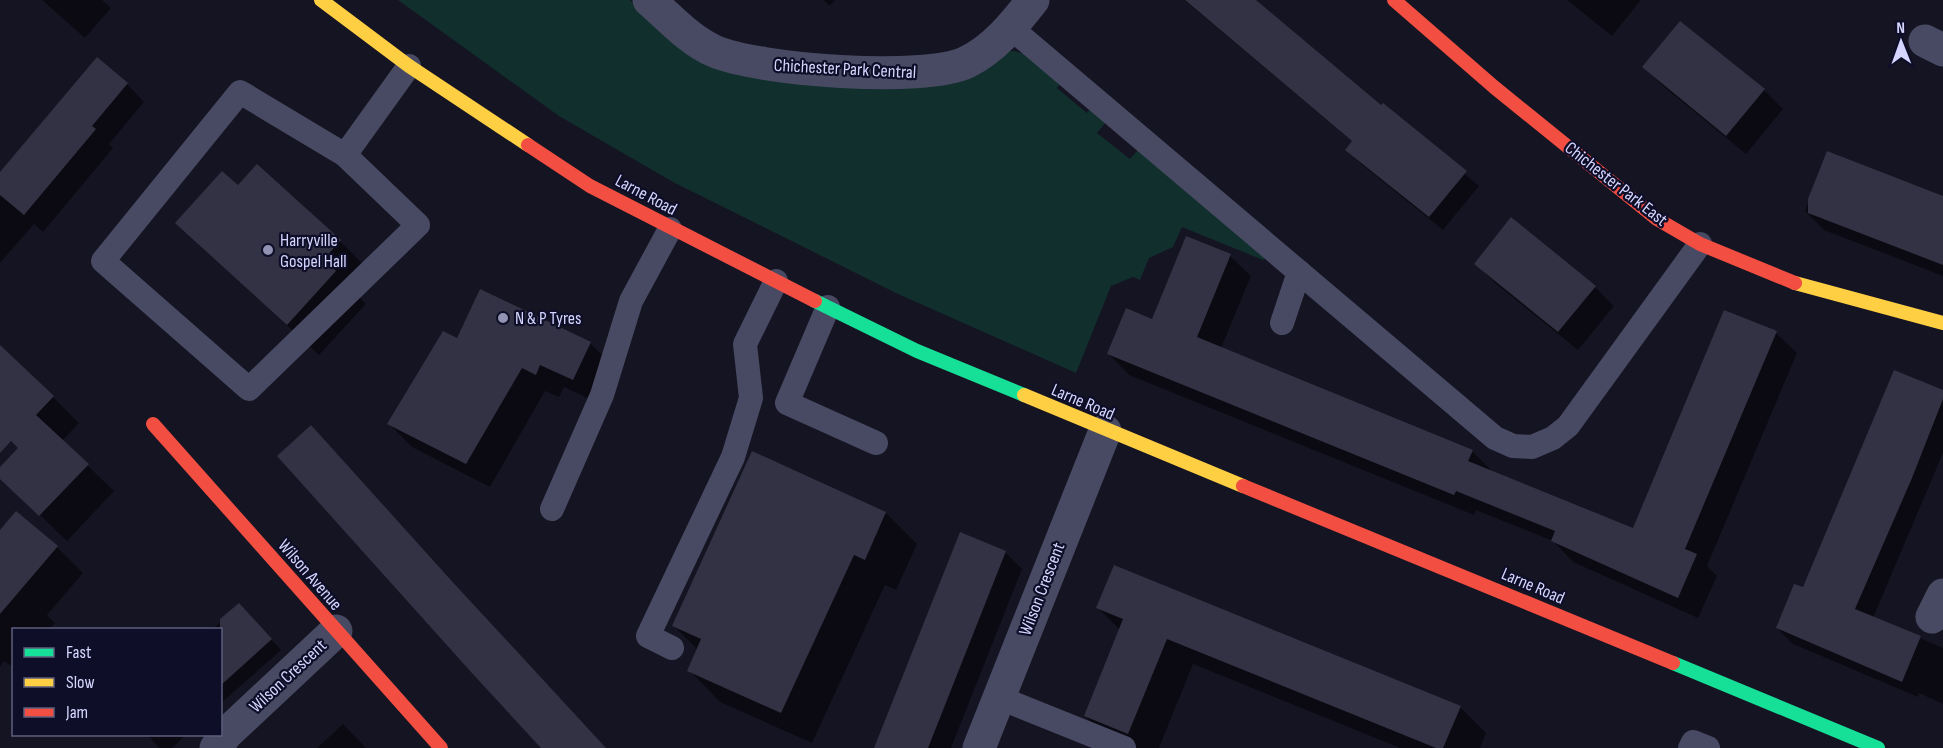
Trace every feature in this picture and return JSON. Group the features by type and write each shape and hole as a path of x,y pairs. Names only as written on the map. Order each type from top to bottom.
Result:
{"street":[{"name":"Larne Road","path":"321,0 409,66 590,186 670,229 917,351 1863,745"},
{"name":"Chichester Park Central","path":"650,0 706,47 739,59 782,67 931,72 966,63 1011,28 1033,0"},
{"name":"Chichester Park East","path":"1394,0 1494,87 1657,219 1700,244 1809,288 1943,323"},
{"name":"Wilson Avenue","path":"153,424 441,748"},
{"name":"Wilson Crescent","path":"979,748 1105,430"},
{"name":"Wilson Crescent","path":"216,748 234,727 336,631"}],"lane":[{"path":"1011,28 1495,438 1513,446 1527,447 1553,438 1573,421 1700,244"},
{"path":"345,155 409,66"},
{"path":"240,92 345,155 418,225 249,389 103,261 240,92"},
{"path":"552,509 602,394 631,301 670,229"},
{"path":"1282,323 1299,272"},
{"path":"672,648 648,636 733,457 751,398 745,344 776,281"},
{"path":"828,307 787,403 876,443"},
{"path":"1000,698 1124,748"},
{"path":"1690,748 1693,742 1708,748"}],"green space":[{"path":"398,0 630,0 647,17 737,64 1014,51 1034,57 1064,79 1057,88 1087,113 1095,104 1111,116 1097,133 1130,159 1142,145 1269,254 1263,260 1182,227 1173,247 1149,258 1140,280 1133,277 1111,286 1076,373 898,294 673,182 559,116"}],"building":[{"path":"1185,0 1256,0 1381,105 1383,103 1467,171 1429,217 1345,150 1352,141"},
{"path":"1680,21 1765,89 1726,136 1642,67"},
{"path":"97,57 128,83 92,126 96,129 24,215 0,195 0,172"},
{"path":"1827,151 1943,196 1943,265 1808,213 1808,199"},
{"name":"Harryville Gospel Hall","path":"257,164 341,240 323,260 336,271 287,325 175,223 222,171 238,185"},
{"path":"1511,217 1596,286 1558,332 1474,264"},
{"path":"1186,236 1231,254 1197,337 1473,450 1468,461 1633,528 1724,310 1777,331 1685,549 1697,554 1678,598 1551,541 1555,531 1456,491 1454,495 1107,354 1126,308 1152,319"},
{"path":"480,289 591,342 573,380 540,365 536,375 522,368 466,464 387,424 443,331 457,338"},
{"path":"0,345 54,396 36,415 89,464 39,516 0,479 0,467 18,448 11,441 0,453"},
{"path":"1894,370 1943,390 1943,399 1912,478 1855,609 1921,636 1902,682 1776,628 1794,584 1803,587"},
{"path":"311,425 606,748 541,748 471,672 277,456"},
{"path":"752,451 886,512 865,560 854,555 781,713 687,671 701,639 672,626"},
{"path":"16,511 58,546 0,614 0,530"},
{"path":"960,532 1006,551 928,748 874,748"},
{"path":"1114,565 1461,706 1443,748 1436,748 1167,639 1128,734 1084,716 1123,619 1096,608"},
{"path":"239,603 272,639 222,684 222,628 220,628 220,619"}],"traffic: fast":[{"path":"815,301 917,351 1024,395"},
{"path":"1673,663 1878,748"}],"traffic: slow":[{"path":"321,0 409,66 528,145"},
{"path":"1795,283 1943,323"},
{"path":"1024,395 1243,486"}],"traffic: jam":[{"path":"1394,0 1494,87 1657,219 1700,244 1795,283"},
{"path":"528,145 590,186 815,301"},
{"path":"153,424 441,748"},
{"path":"1243,486 1673,663"}],"place":[{"name":"Harryville Gospel Hall","path":"268,250"},
{"name":"N & P Tyres","path":"503,318"}]}
